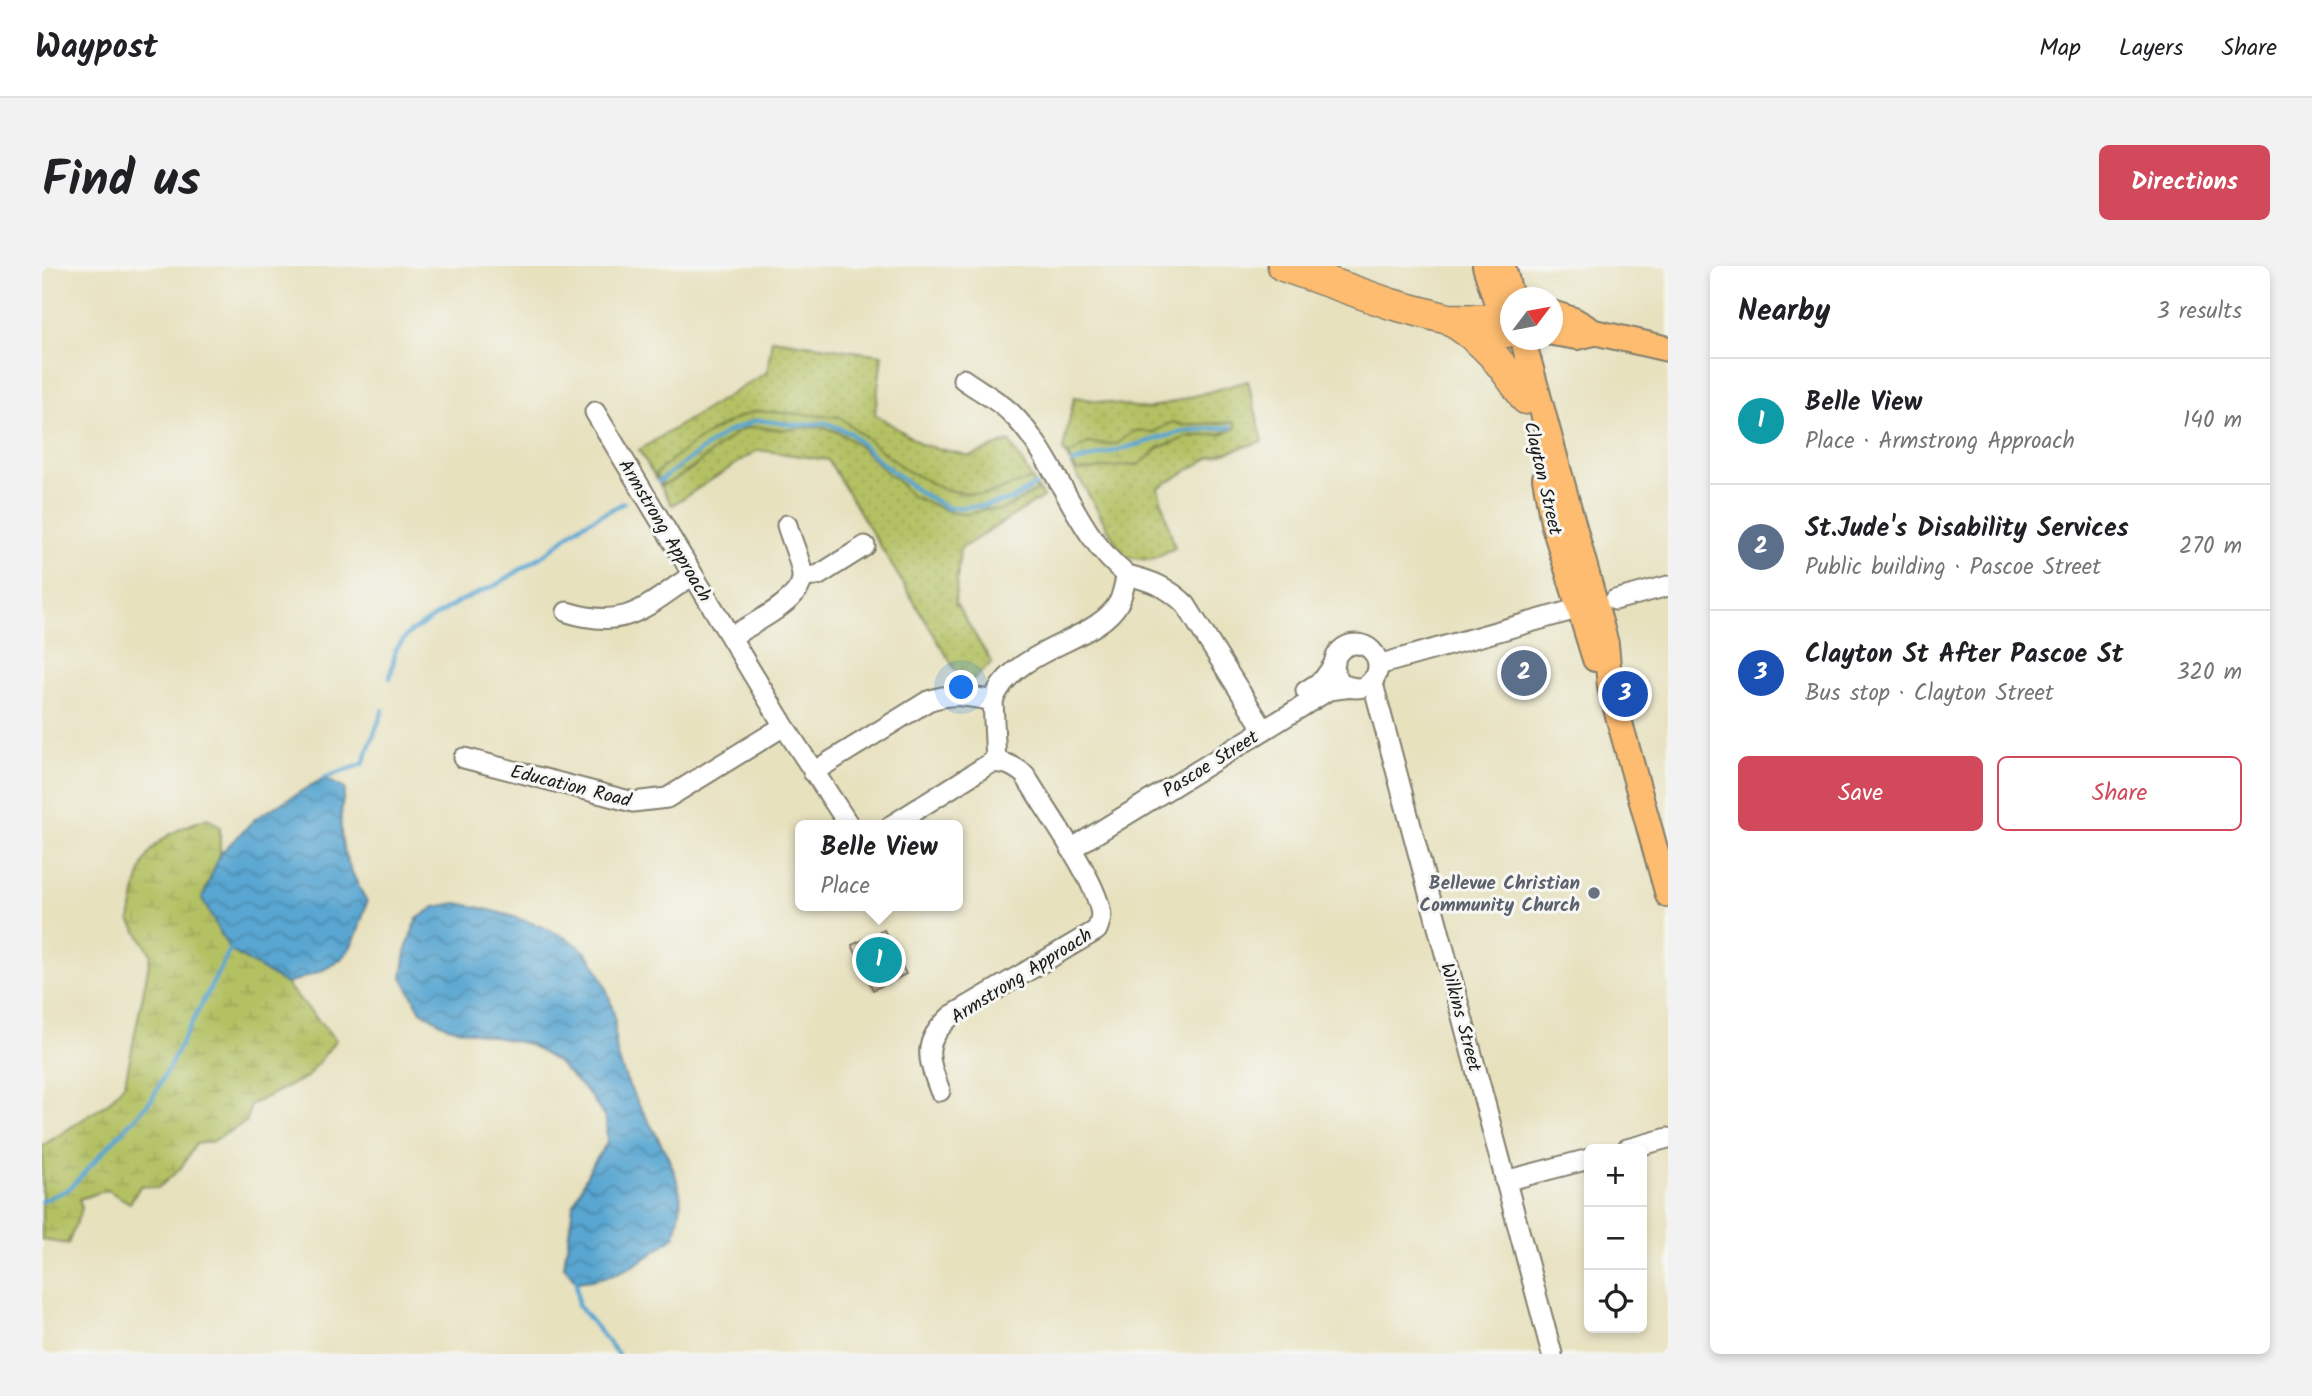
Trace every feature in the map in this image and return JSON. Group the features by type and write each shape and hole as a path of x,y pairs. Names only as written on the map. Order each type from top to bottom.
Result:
{"highway":[{"path":"1283,266 1391,304 1448,319 1471,332 1492,351 1526,399"},
{"path":"1448,319 1500,292"}],"main road":[{"path":"1563,316 1594,332 1668,349"},
{"path":"1563,335 1577,337 1594,332"},
{"name":"Clayton Street","path":"1515,350 1540,449 1553,523 1590,602"},
{"name":"Clayton Street","path":"1526,350 1590,602 1595,660 1610,687 1668,895"}],"street":[{"path":"963,379 1011,413 1038,447 1105,556 1127,575 1155,582 1171,591 1186,605 1261,725"},
{"name":"Armstrong Approach","path":"595,412 784,726 846,820"},
{"path":"732,636 788,601 800,588 802,578 787,525"},
{"path":"802,578 819,575 865,546"},
{"path":"567,612 593,620 616,620 633,613 693,575"},
{"path":"900,820 996,762 993,701 998,687 1011,672 1105,617 1119,602 1127,575"},
{"path":"1375,668 1364,646 1352,645 1339,652 1335,663 1339,680 1352,687 1366,685 1375,668 1590,602 1668,586"},
{"name":"Pascoe Street","path":"1068,846 1261,725 1324,680 1335,663"},
{"name":"Wilkins Street","path":"1375,668 1505,1181 1552,1354"},
{"name":"Pascoe Street","path":"1261,725 1329,690 1352,687"},
{"path":"813,772 936,698 966,695 993,701"},
{"name":"Education Road","path":"464,758 633,802 648,802 675,793 784,726"},
{"name":"Armstrong Approach","path":"940,1091 928,1059 929,1045 937,1029 951,1016 1097,930 1101,911 1096,896 1068,846 1024,775 1016,767 996,762"},
{"path":"1646,1144 1668,1138"},
{"path":"1505,1181 1584,1160"}],"green space":[{"path":"772,339 882,355 875,414 923,445 971,456 1009,441 1043,497 960,549 955,602 992,663 965,686 828,460 758,450 672,505 639,450 767,372"},
{"path":"1248,381 1263,441 1209,458 1158,488 1175,548 1150,560 1124,557 1063,450 1074,397 1147,409"},
{"path":"756,411 840,417 904,469 944,490 985,495 1032,479 1037,491 1000,511 985,509 968,514 953,513 911,496 895,478 848,438 838,432 818,427 786,430 751,427 742,430 683,475 662,485 656,474 677,456 717,429"},
{"path":"1173,422 1182,425 1235,422 1236,428 1221,434 1189,437 1160,447 1140,464 1077,471 1068,456 1088,443 1117,444 1134,431 1153,432"},
{"path":"208,818 220,827 220,854 203,899 230,950 286,984 336,1040 307,1077 250,1105 247,1121 213,1141 196,1144 180,1169 158,1188 141,1185 130,1203 107,1190 79,1199 82,1208 68,1244 42,1240 42,1146 108,1103 125,1083 151,954 130,920 143,865 158,843 187,826"}],"water":[{"path":"324,778 345,789 341,821 343,848 367,902 355,938 342,958 321,971 286,984 230,950 202,899 220,854 256,818"},
{"path":"457,903 508,915 564,937 589,956 601,977 614,1015 615,1043 621,1067 667,1155 681,1198 675,1236 629,1268 605,1277 576,1282 564,1266 573,1206 590,1168 607,1143 606,1120 590,1095 557,1062 528,1044 448,1027 421,1011 402,977 407,946 417,919 435,907"}],"building":[{"path":"884,930 906,974 873,990 852,945"}],"waterway":[{"path":"659,481 727,432 757,420 797,425 827,423 850,433 879,461 919,492 948,508 982,506 1011,500 1035,485"},
{"path":"1072,463 1185,431 1231,427"},
{"path":"390,678 396,649 409,633 458,602 496,585 548,552 581,525 624,503"},
{"path":"324,778 363,764 383,710"},
{"path":"42,1201 69,1189 152,1099 230,950"},
{"path":"576,1282 578,1305 618,1354"}],"place":[{"name":"St.Jude's Disability Services","path":"1524,673"},
{"name":"Clayton St After Pascoe St","path":"1625,694"},
{"name":"Bellevue Christian Community Church","path":"1594,893"},
{"name":"Belle View","path":"879,960"}]}
